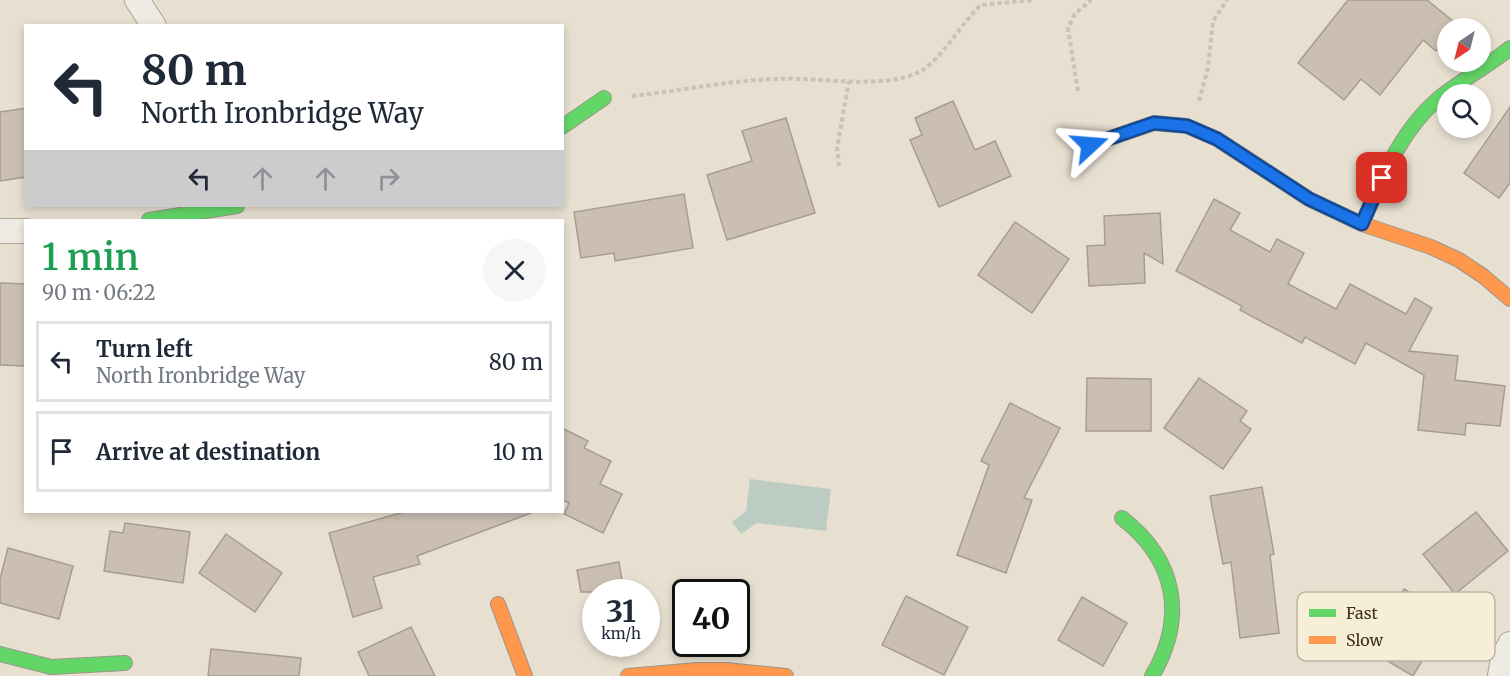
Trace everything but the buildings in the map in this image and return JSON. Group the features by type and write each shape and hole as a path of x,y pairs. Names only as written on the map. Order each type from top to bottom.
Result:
{"street":[{"path":"137,0 152,24"},
{"path":"1362,224 1389,163 1410,127 1437,100 1510,48"},
{"path":"564,126 604,98"},
{"path":"1090,145 1154,123 1187,126 1217,139 1309,199 1362,224 1431,247 1459,260 1484,276 1510,299"},
{"path":"155,219 227,207"},
{"path":"0,231 24,231"},
{"path":"1122,518 1149,542 1155,552 1166,571 1173,605 1170,636 1157,670 1152,676"},
{"path":"498,604 525,676"},
{"path":"1500,676 1503,658 1510,645"},
{"path":"0,654 51,667 125,663"},
{"path":"628,676 697,670 786,676"}],"path":[{"path":"604,98 777,79 849,81 894,78 921,71 930,64 981,5 1032,0"},
{"path":"1078,91 1068,28 1075,14 1091,0"},
{"path":"1197,108 1208,68 1211,30 1218,12 1226,2"},
{"path":"839,166 837,148 849,81"}],"shaded area":[{"path":"750,479 831,489 826,531 757,523 741,534 732,522 746,511"}],"traffic: fast":[{"path":"1362,224 1393,157 1413,126 1438,99 1510,48"},
{"path":"564,126 604,98"},
{"path":"155,219 231,207"},
{"path":"1122,518 1140,534 1154,552 1164,571 1170,591 1172,611 1170,632 1163,654 1152,676"},
{"path":"0,654 51,667 125,663"}],"traffic: slow":[{"path":"1090,145 1154,123 1187,126 1217,139 1309,199 1362,224 1431,247 1459,260 1483,276 1510,299"},
{"path":"498,604 525,676"},
{"path":"628,676 697,670 726,670 786,676"}],"route":[{"path":"1090,145 1154,123 1187,126 1217,139 1309,199 1362,224 1382,178"}]}
